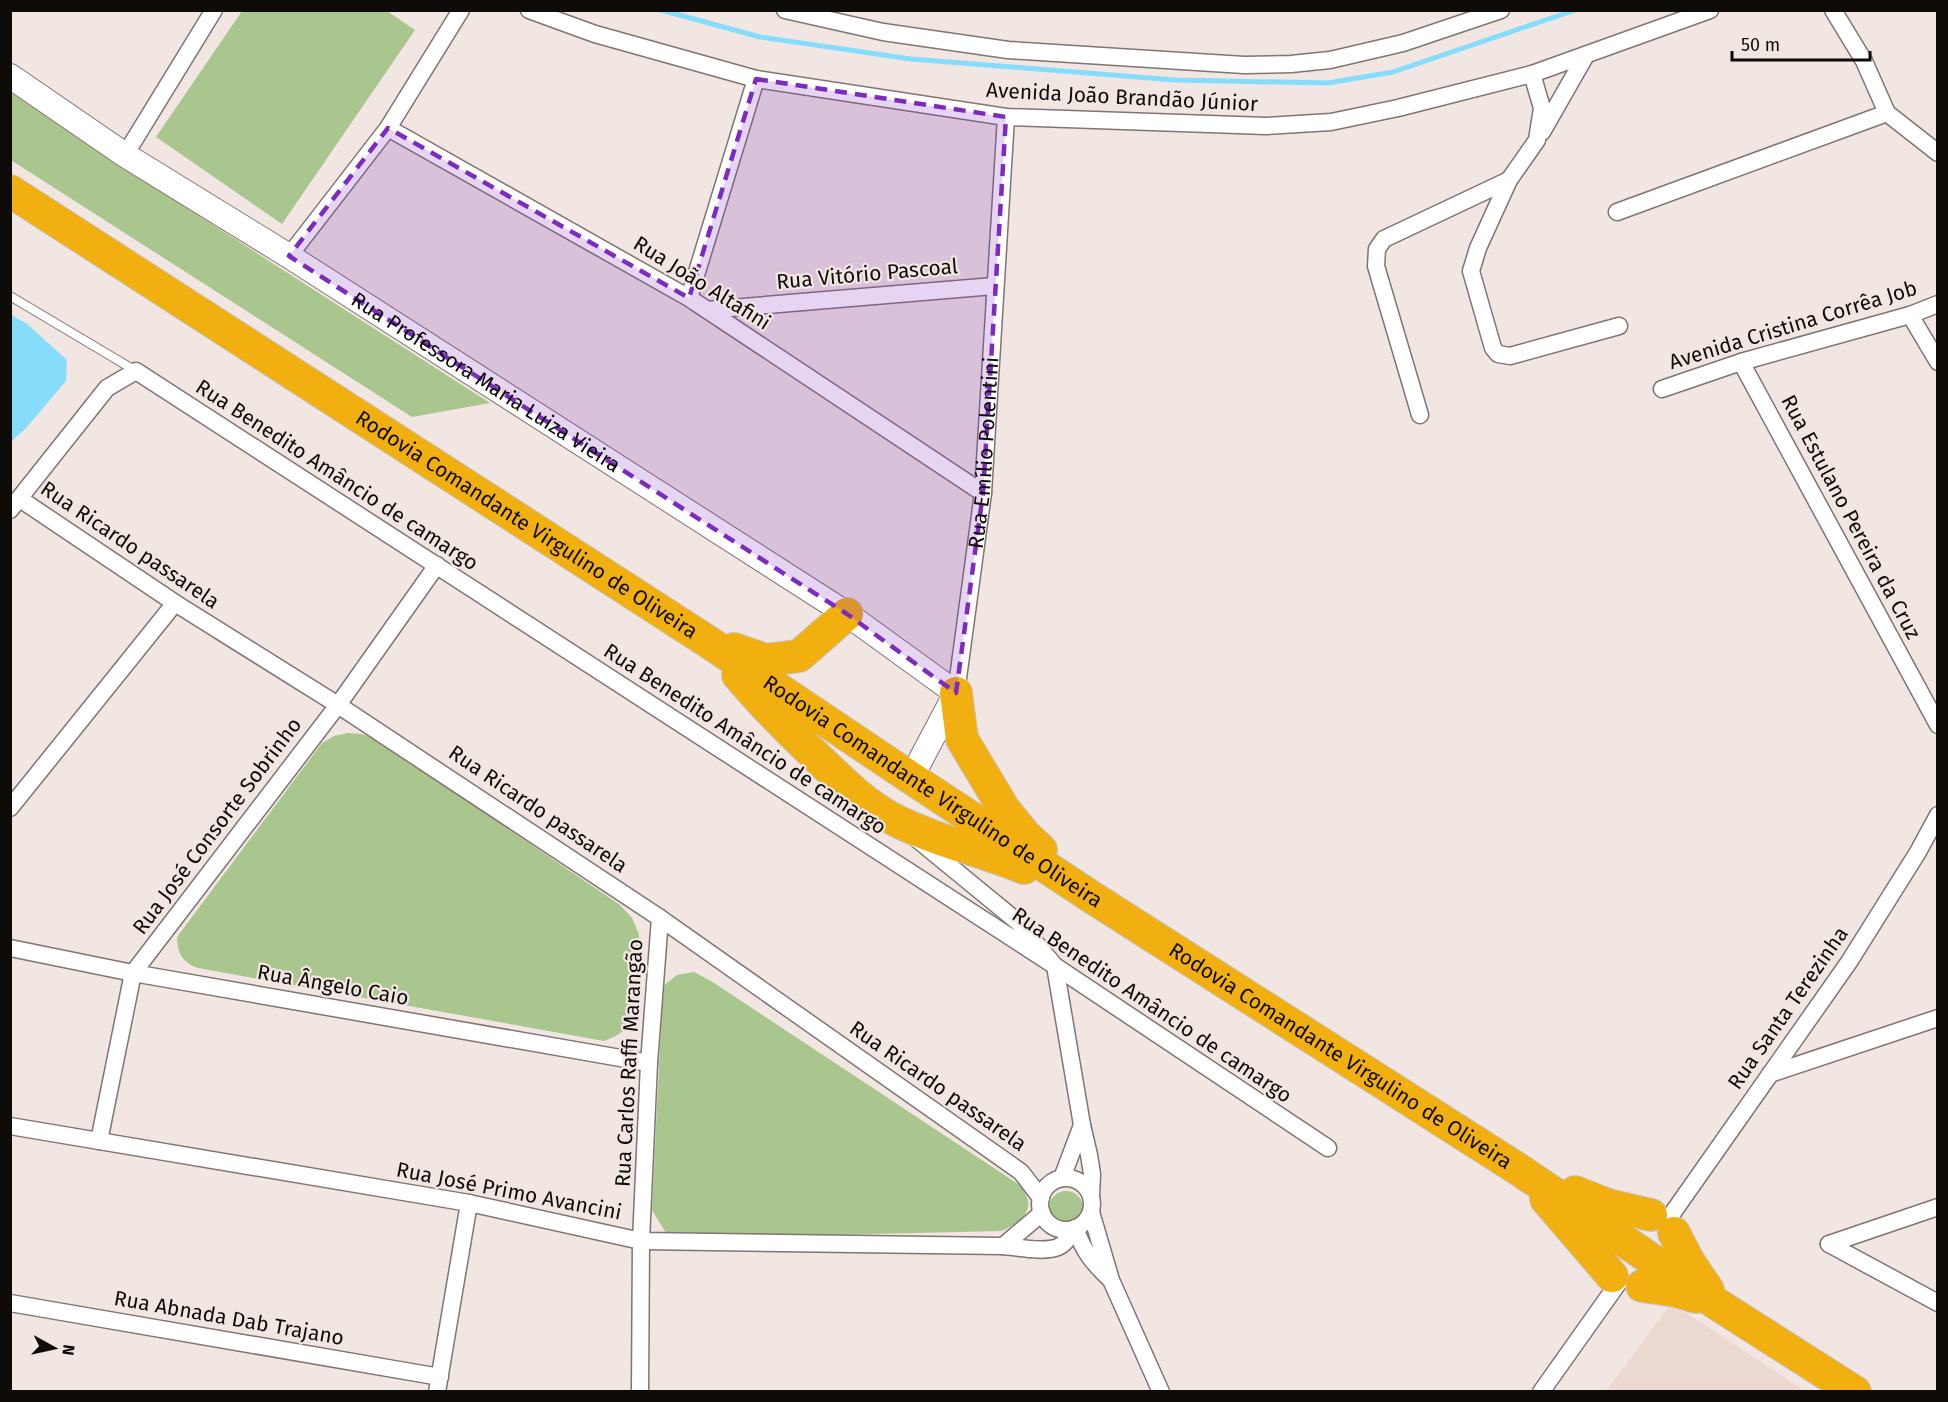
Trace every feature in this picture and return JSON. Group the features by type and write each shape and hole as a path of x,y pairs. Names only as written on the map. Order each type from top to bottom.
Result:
{"highway":[{"name":"Rodovia Comandante Virgulino de Oliveira","path":"10,191 707,641 1090,896 1618,1235 1635,1278 1717,1304 1855,1392"},
{"path":"707,641 766,660 799,656 847,614"},
{"path":"707,641 775,718 857,796 889,817 917,830 995,856 1090,896"},
{"path":"956,693 962,739 1004,809 1026,836 1090,896"},
{"path":"889,817 911,778"},
{"path":"1521,1171 1608,1205 1664,1223 1717,1304"},
{"path":"1521,1171 1635,1278"}],"street":[{"path":"125,155 214,10"},
{"path":"289,256 388,128 461,10"},
{"name":"Avenida João Brandão Júnior","path":"529,10 595,34 756,79 1006,117 1266,126 1331,122 1398,108 1532,74 1710,10"},
{"name":"Avenida João Brandão Júnior","path":"785,10 883,32 1008,50 1244,65 1330,60 1402,43 1502,10"},
{"path":"1833,10 1864,61 1887,113 1938,153"},
{"path":"1843,10 1846,31"},
{"path":"1586,55 1537,140 1509,180 1478,248 1472,271 1493,348 1498,354 1510,356 1619,326"},
{"path":"1532,74 1542,108 1537,140"},
{"name":"Rua Professora Maria Luiza Vieira","path":"10,76 125,155 289,256 847,614 956,693"},
{"path":"690,298 756,79"},
{"path":"1617,212 1887,113"},
{"name":"Rua Emílio Polentini","path":"911,778 956,693 983,493 1006,117"},
{"name":"Rua João Altafini","path":"388,128 690,298 983,493"},
{"path":"1420,415 1376,266 1377,249 1384,239 1509,180"},
{"name":"Rua Vitório Pascoal","path":"707,310 994,286"},
{"name":"Avenida Cristina Corrêa Job","path":"1662,389 1741,362 1910,315 1938,304"},
{"path":"1910,315 1938,362"},
{"name":"Rua Estulano Pereira da Cruz","path":"1741,362 1938,724"},
{"path":"15,504 107,388 136,371"},
{"name":"Rua Benedito Amâncio de camargo","path":"136,371 1055,966 1328,1148"},
{"name":"Rua Ricardo passarela","path":"15,504 339,705 660,918 1021,1172 1041,1205"},
{"name":"Rua José Consorte Sobrinho","path":"99,1141 133,973 339,705 437,565"},
{"path":"10,808 175,603"},
{"name":"Rua Santa Terezinha","path":"1664,1223 1850,962 1918,852 1938,815"},
{"path":"889,817 1018,922 1055,966 1092,1174 1091,1204 1081,1225 1074,1229 1058,1229 1051,1225 1041,1205"},
{"path":"1918,852 1938,844"},
{"name":"Rua Carlos Raffi Marangão","path":"640,1392 641,1241 649,1063 660,918"},
{"name":"Rua Ângelo Caio","path":"10,948 133,973 649,1063"},
{"path":"1770,1074 1938,1018"},
{"path":"1003,1246 1041,1205 1044,1190 1059,1179 1082,1125"},
{"name":"Rua José Primo Avancini","path":"10,1126 469,1203 641,1241 1003,1246 1048,1249 1058,1247 1065,1242 1074,1229"},
{"name":"Rua Ricardo passarela","path":"1021,1172 1059,1179"},
{"path":"1059,1179 1071,1178 1087,1188 1111,1280 1161,1392"},
{"path":"438,1384 469,1203"},
{"path":"1938,1207 1829,1244 1938,1304"},
{"path":"1541,1392 1635,1278 1674,1246 1664,1223 1632,1220 1618,1235 1608,1254 1607,1265 1635,1278"},
{"path":"1074,1229 1082,1248 1111,1280"},
{"name":"Rua Abnada Dab Trajano","path":"10,1303 438,1384"}],"lane":[{"path":"10,296 136,371"}],"highlighted area":[{"path":"756,79 1006,117 983,493 956,693 847,614 289,256 388,128 689,298"}],"shaded area":[{"path":"1671,1303 1805,1391 1606,1392"}],"green space":[{"path":"242,11 387,11 415,30 282,224 156,137"},
{"path":"10,92 490,403 412,417 11,160"},
{"path":"348,733 362,734 376,739 620,905 632,918 639,934 638,1007 634,1019 626,1029 604,1041 198,968 185,960 178,948 177,937 322,743 334,736"},
{"path":"694,972 1021,1186 1028,1202 1026,1213 1016,1223 1002,1231 691,1238 666,1233 652,1210 663,986 677,975"},
{"path":"1066,1191 1078,1196 1083,1208 1078,1220 1066,1225 1054,1220 1049,1208 1054,1196"}],"water":[{"path":"10,314 27,324 67,360 66,381 27,427 11,442"}],"waterway":[{"path":"661,10 760,37 911,59 1175,80 1328,83 1393,72 1575,10"}]}
